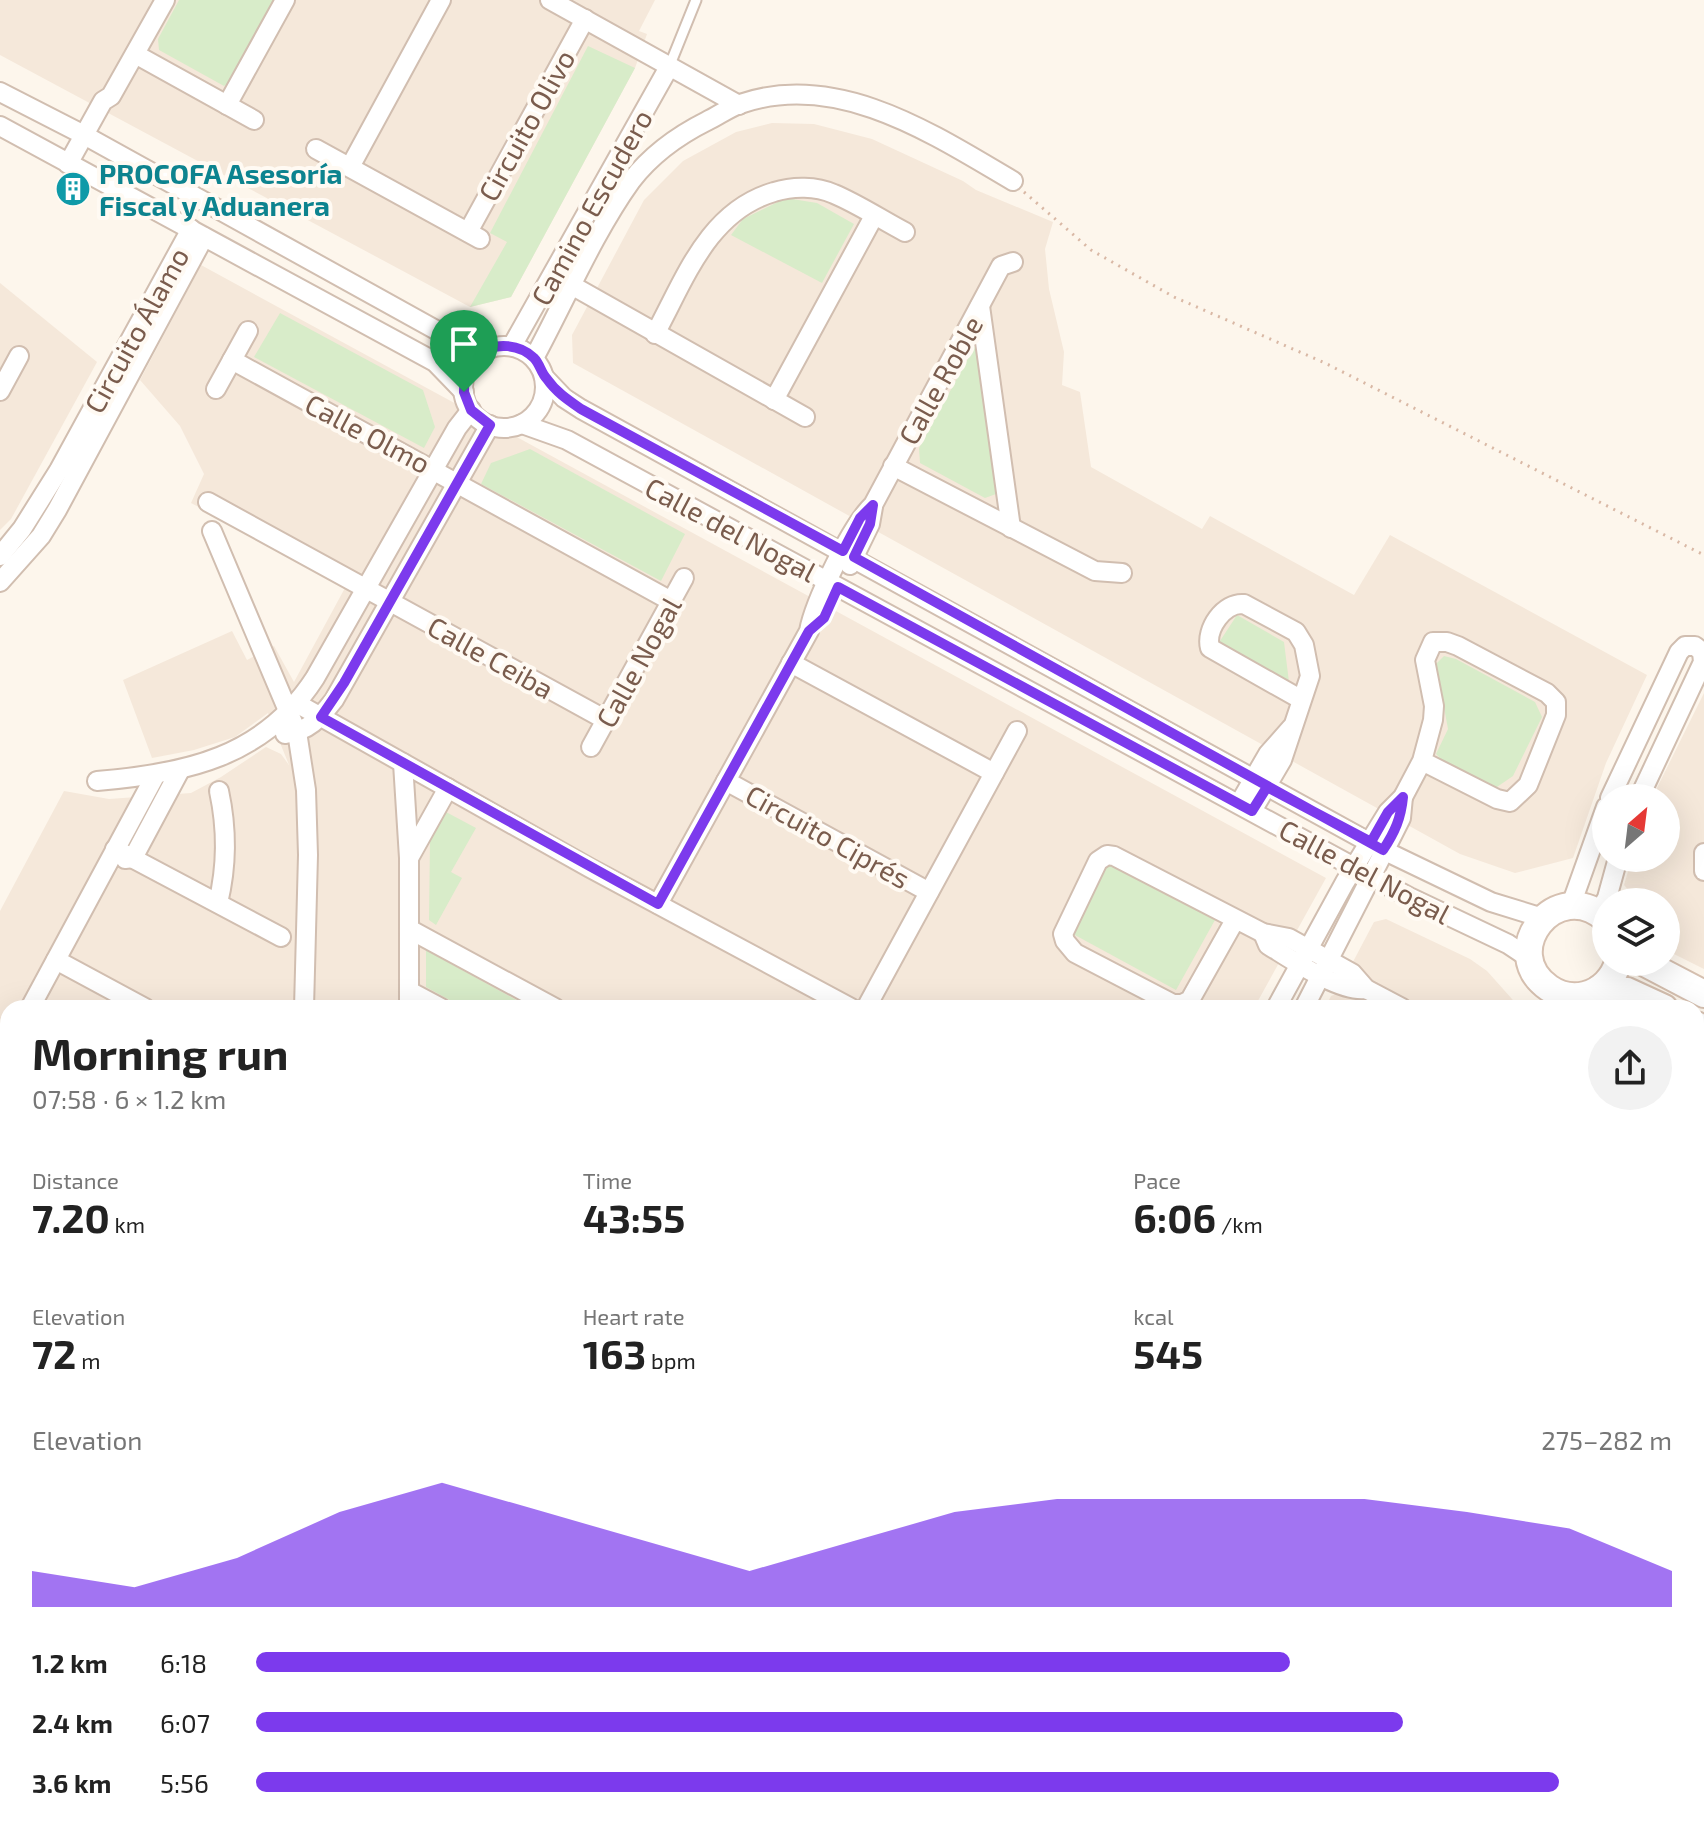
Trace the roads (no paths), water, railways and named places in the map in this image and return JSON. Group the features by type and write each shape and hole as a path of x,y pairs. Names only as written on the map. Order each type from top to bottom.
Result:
{"street":[{"path":"74,167 112,104 111,96 165,0"},
{"path":"227,105 285,0"},
{"path":"316,149 350,167 441,0"},
{"path":"550,0 739,105"},
{"name":"Circuito Olivo","path":"350,167 474,235 585,19"},
{"path":"135,54 254,120"},
{"name":"Camino Escudero","path":"512,346 669,67"},
{"path":"0,92 445,335 468,344 512,346 534,358 544,377 542,403 522,424 512,428 490,425 471,410 464,392 464,381 472,360 491,347"},
{"name":"Camino Escudero","path":"534,358 619,199 646,164 688,131 739,105 809,96 856,103 891,115 1013,181"},
{"path":"0,126 435,362 464,392"},
{"path":"655,334 704,244 724,219 749,201 780,190 816,188 834,194 905,232"},
{"path":"774,400 874,216"},
{"name":"Circuito Álamo","path":"0,582 41,536 88,434 197,233"},
{"name":"Calle Roble","path":"833,585 848,554 870,524 873,505 1001,266 1013,262"},
{"path":"573,286 805,417"},
{"path":"980,306 1011,528"},
{"path":"216,389 248,331"},
{"path":"2,383 19,356"},
{"name":"Calle Olmo","path":"232,360 671,601"},
{"name":"Calle del Nogal","path":"544,377 564,398 581,409 1260,783 1377,846 1491,902 1543,918"},
{"path":"295,717 457,428 471,410"},
{"name":"Calle del Nogal","path":"522,424 567,440 1409,897 1508,944 1529,958"},
{"path":"321,717 391,602 490,425"},
{"name":"Circuito Álamo","path":"0,556 88,434"},
{"path":"893,466 1095,571 1122,573"},
{"name":"Calle Ceiba","path":"208,502 606,720"},
{"path":"212,531 295,717 306,790 308,855 304,1000"},
{"name":"Calle Nogal","path":"591,747 684,578"},
{"name":"Circuito Ciprés","path":"658,904 809,631 813,612 833,585"},
{"path":"1246,808 1260,783 1286,750 1310,676 1304,645 1296,632 1244,604 1234,603 1223,609 1209,637 1210,648 1302,700"},
{"path":"1308,1000 1326,968 1377,846 1401,818 1403,797 1422,761 1433,720 1434,706 1425,660 1433,642 1447,642 1509,673 1547,693 1558,707 1528,785 1510,802 1497,799 1422,761"},
{"path":"1617,784 1679,652 1685,646 1695,646 1702,652 1703,662 1646,784"},
{"path":"791,663 994,773"},
{"path":"97,781 155,776 180,770 262,736 295,717 321,717 836,1000"},
{"name":"Circuito Ciprés","path":"870,1000 1017,731"},
{"path":"403,763 409,858 409,999"},
{"path":"133,858 180,770"},
{"path":"34,1000 155,776"},
{"name":"Circuito Ciprés","path":"726,781 929,892"},
{"path":"409,858 448,788"},
{"path":"218,903 225,865 223,810 219,791"},
{"path":"1571,905 1592,846"},
{"path":"1704,853 1704,871"},
{"path":"112,854 133,858 281,937"},
{"path":"1165,1000 1075,953 1065,941 1063,934 1098,861 1107,855 1121,858 1263,933 1289,938 1305,956 1326,968 1344,987 1366,989 1385,1000"},
{"path":"1280,1000 1305,956 1364,872"},
{"path":"1592,912 1571,905 1555,909 1543,918 1529,944 1529,958 1543,996 1587,998 1627,991 1647,1000"},
{"path":"1190,1000 1235,920"},
{"path":"409,929 540,1000"},
{"path":"56,960 130,1000"},
{"path":"1587,998 1612,976"},
{"path":"1670,976 1704,994"}],"lane":[{"path":"669,67 696,0"}],"place":[{"name":"PROCOFA Asesoría Fiscal y Aduanera","path":"73,189"}]}
